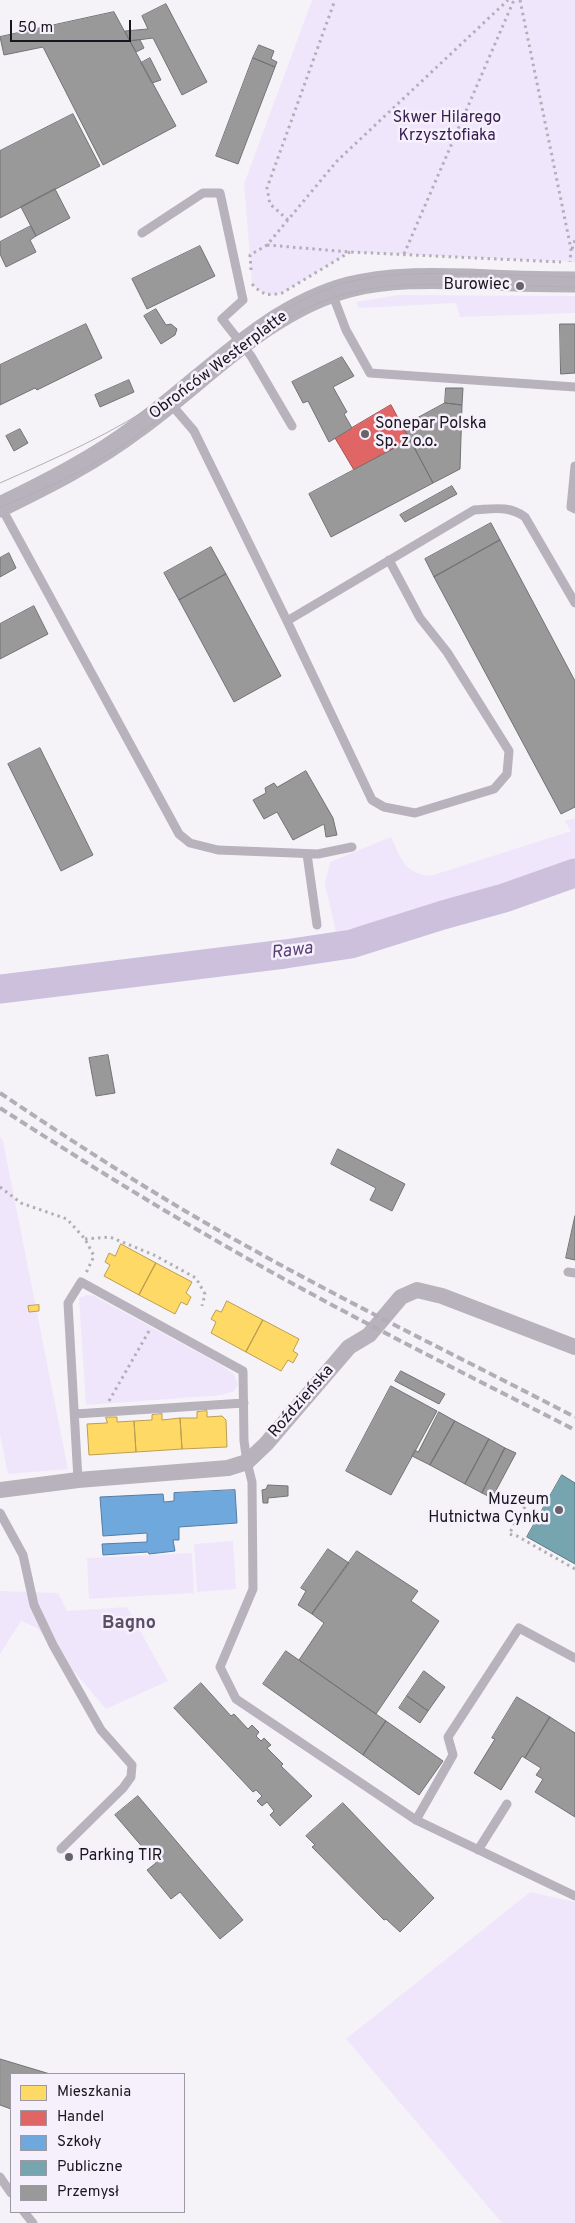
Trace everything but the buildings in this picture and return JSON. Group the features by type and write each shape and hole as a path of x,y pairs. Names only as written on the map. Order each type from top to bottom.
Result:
{"street":[{"name":"Obrońców Westerplatte","path":"0,507 105,451 170,403 243,344 292,310 332,293 360,285 403,278 574,269"},
{"name":"Roździeńska","path":"0,1490 78,1480 228,1468 247,1462 266,1444 349,1347 369,1335 401,1297 417,1290 442,1296 575,1348"}],"lane":[{"path":"142,233 203,193 220,193 243,300 222,319 243,344 292,426"},
{"path":"332,293 346,330 370,373 575,387"},
{"path":"170,403 194,431 287,620 372,800 384,807 415,813 494,789 507,774 509,751 447,652 420,618 389,560"},
{"path":"575,466 571,507 575,509"},
{"path":"0,507 179,834 190,843 218,850 318,854 352,847"},
{"path":"287,620 474,510 507,508 516,510 525,517 575,603"},
{"path":"307,854 317,925"},
{"path":"78,1480 68,1303 81,1282 243,1371 247,1462 252,1482 253,1589 220,1667 236,1699 416,1820 575,1896"},
{"path":"75,1414 244,1403"},
{"path":"0,1513 23,1555 34,1605 53,1646 101,1730 132,1765 131,1777 123,1788 61,1849"},
{"path":"416,1820 453,1755 448,1737 520,1628 575,1658"},
{"path":"478,1850 507,1804"},
{"path":"0,2177 10,2192"},
{"path":"25,2213 33,2223"}],"path":[{"path":"288,220 270,204 267,188 335,0"},
{"path":"251,274 250,255 267,245 337,162 508,0"},
{"path":"404,254 514,0"},
{"path":"520,0 574,248"},
{"path":"267,245 350,252 404,254 574,269 575,240"},
{"path":"243,300 252,283 261,293 282,293 350,252"},
{"path":"0,1187 21,1204 67,1219 85,1239 94,1256 81,1282"},
{"path":"85,1239 110,1237 154,1255 196,1278 205,1294 202,1306"},
{"path":"107,1405 150,1329"},
{"path":"547,1502 533,1493 509,1534 517,1536 575,1569"}],"green space":[{"name":"Skwer Hilarego Krzysztofiaka","path":"312,0 575,0 575,262 350,252 282,293 265,293 256,287 252,283 244,184"},
{"path":"398,295 575,296 575,313 460,317 456,303 359,308 356,302"},
{"path":"575,818 575,862 456,901 336,932 325,884 330,862 391,837 401,858 409,868 414,872 430,876 571,831 565,821"},
{"path":"0,1137 3,1141 68,1469 8,1474 0,1435"},
{"path":"87,1295 94,1296 221,1365 234,1374 238,1384 234,1391 223,1395 86,1405 79,1298"},
{"path":"233,1541 236,1589 197,1592 194,1544"},
{"path":"192,1553 194,1593 89,1599 87,1558"},
{"path":"0,1591 58,1593 67,1611 127,1607 168,1681 106,1709 37,1628 21,1621 0,1654"},
{"path":"530,1892 575,1902 575,2223 502,2223 346,2039"}],"waterway":[{"name":"Rawa","path":"0,989 285,954 351,944 504,898 575,873"}],"tram line":[{"path":"0,483 125,423 164,398 272,318 319,292 360,279 391,275 469,274 575,277"},
{"path":"0,507 39,491 112,453 146,429 254,341 300,312 324,301 361,290 380,287 438,284 575,287"}],"railway":[{"path":"0,1093 178,1207 250,1248 342,1298 575,1417"},
{"path":"0,1108 177,1218 295,1285 575,1430"}],"place":[{"name":"Burowiec","path":"520,286"},
{"name":"Sonepar Polska Sp. z o.o.","path":"365,434"},
{"name":"Muzeum Hutnictwa Cynku","path":"559,1510"},
{"name":"Parking TIR","path":"69,1857"}],"district":[{"name":"Bagno","path":"129,1624"}]}
